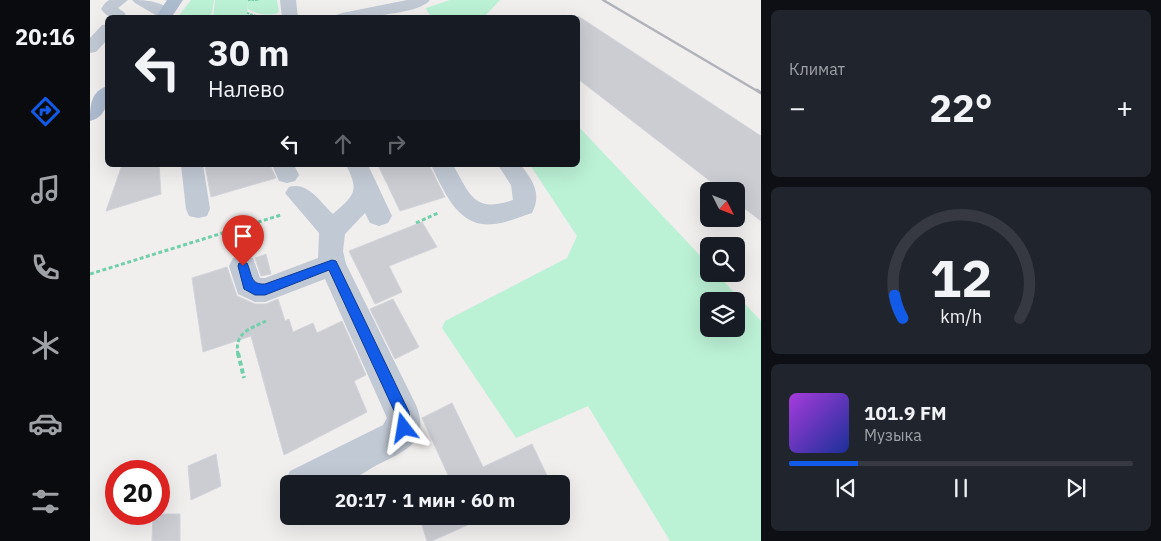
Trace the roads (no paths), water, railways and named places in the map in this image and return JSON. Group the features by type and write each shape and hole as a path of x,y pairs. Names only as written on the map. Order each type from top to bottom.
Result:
{"main road":[{"path":"165,15 175,0"},
{"path":"90,115 105,96"}],"lane":[{"path":"118,15 109,9 110,6 120,0"},
{"path":"140,0 162,15"},
{"path":"288,0 290,15"},
{"path":"357,15 412,4"},
{"path":"90,48 105,32"},
{"path":"192,167 198,210"},
{"path":"443,167 466,205 472,211 481,215 492,215 523,206 527,199 526,190 510,167"},
{"path":"362,175 379,216"},
{"path":"321,475 395,437 404,428 404,417 332,264 330,251 332,230 360,201 362,175"},
{"path":"294,185 332,230"},
{"path":"243,266 248,285 255,290 265,290 332,264"}],"railway":[{"path":"603,0 759,92"},
{"path":"757,90 761,93"}]}
